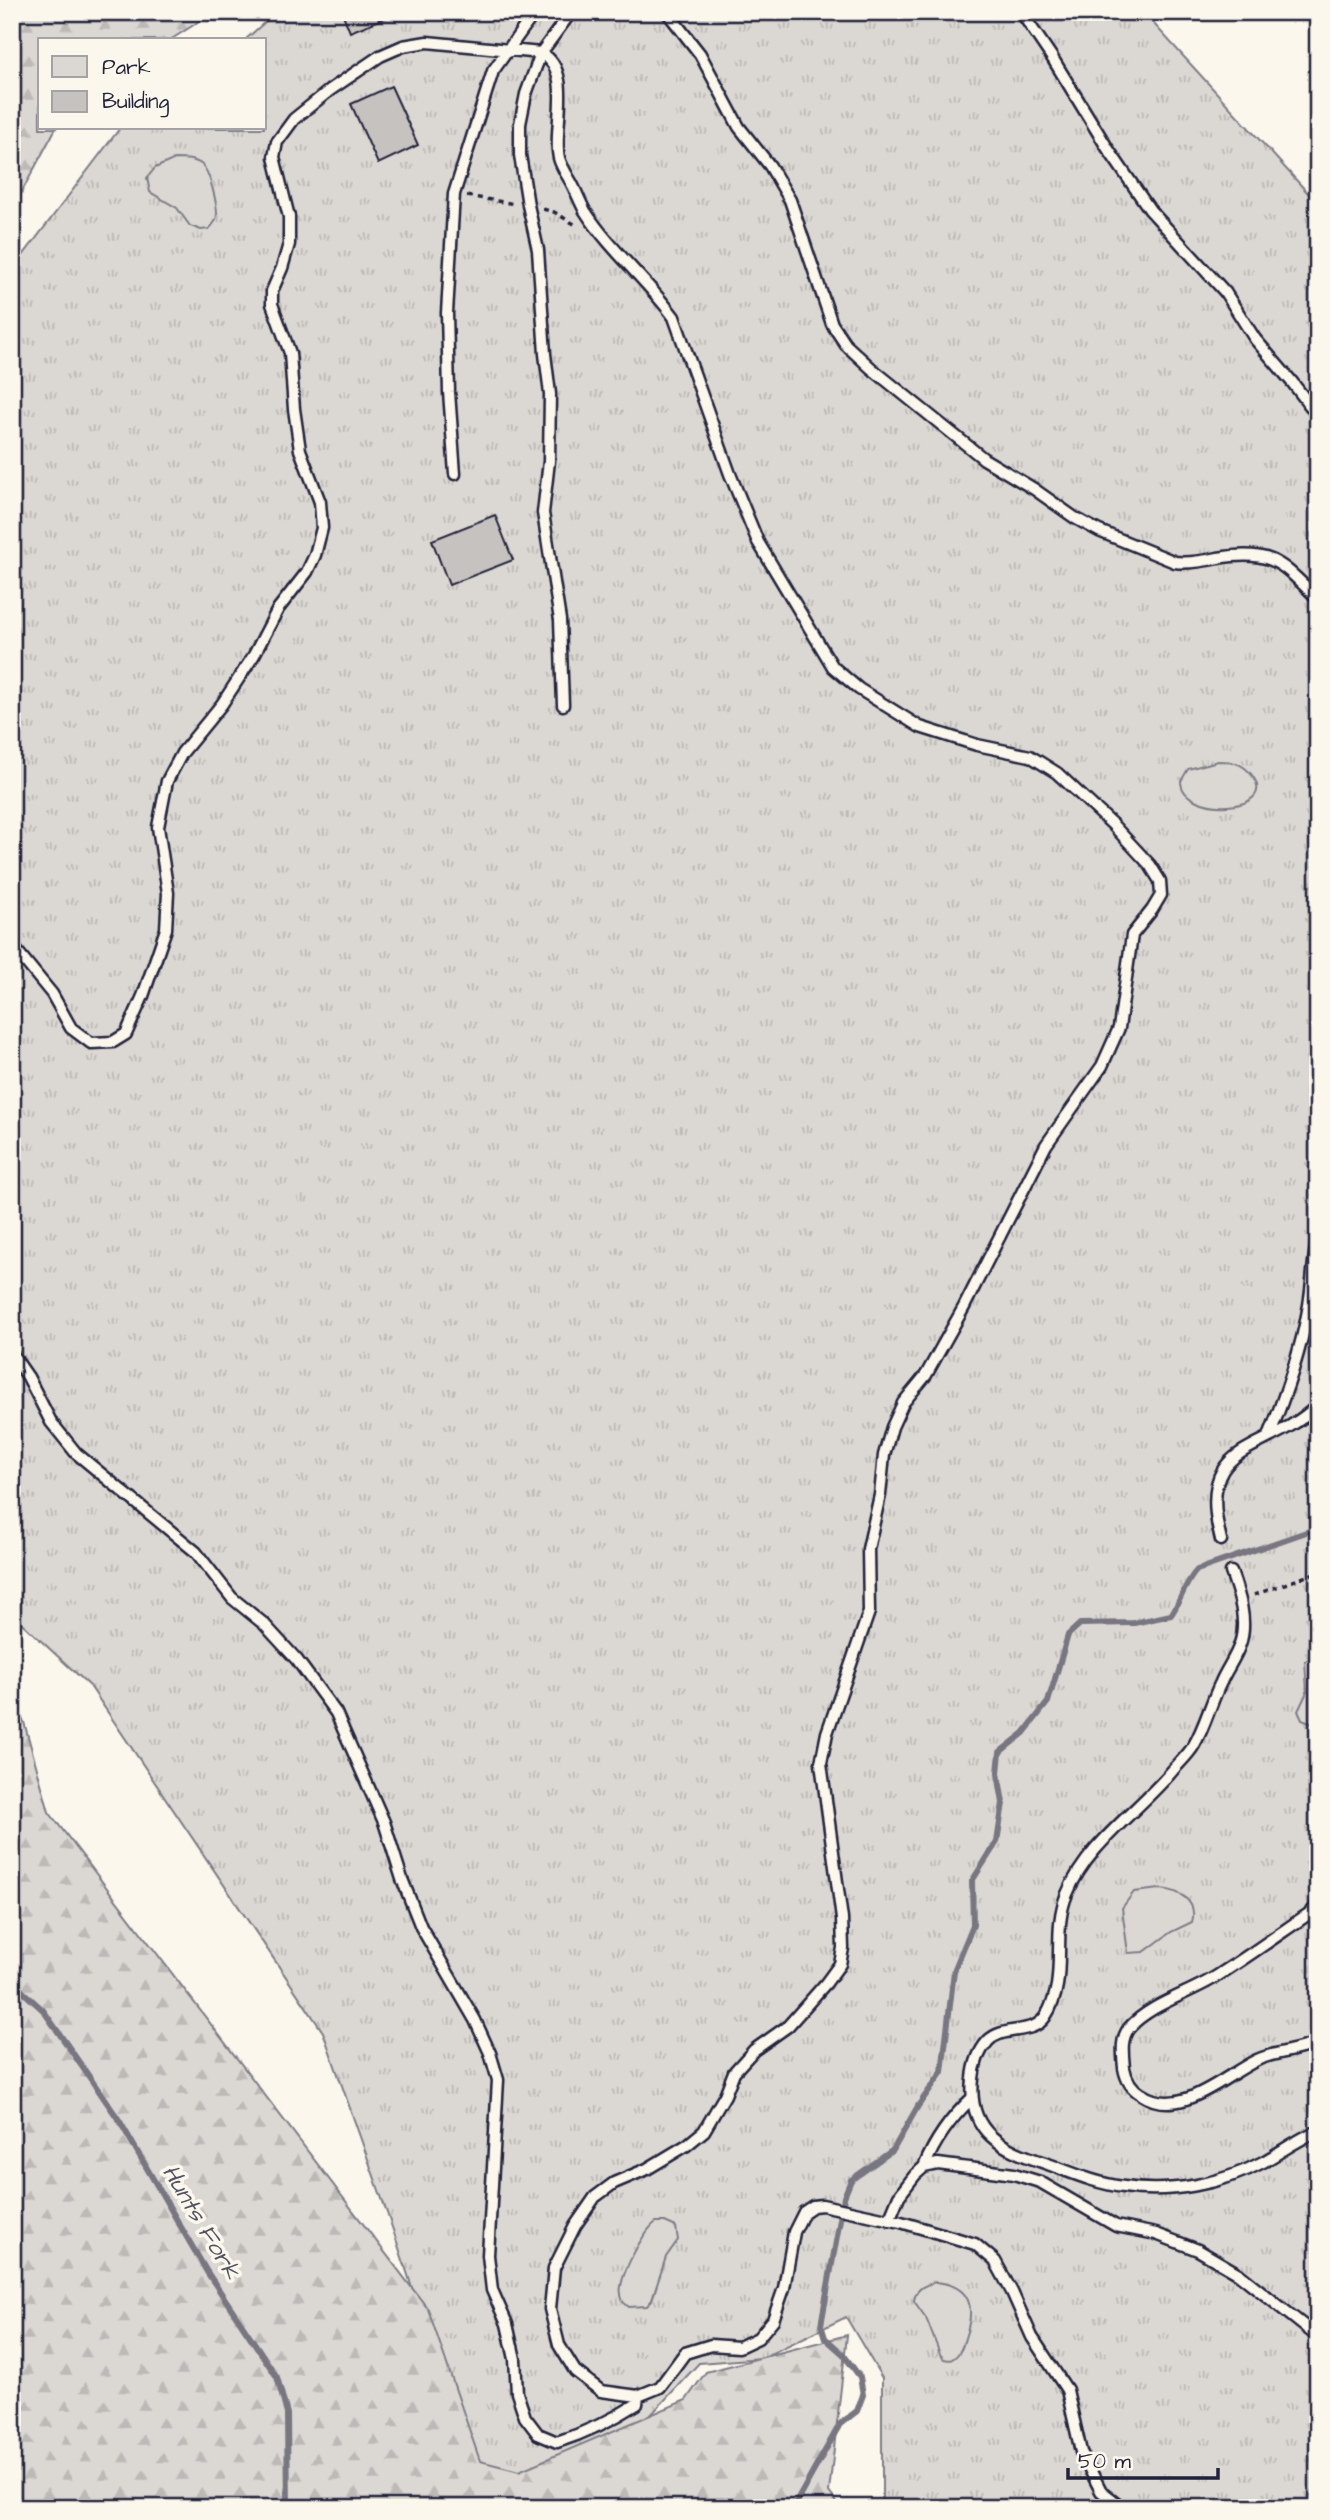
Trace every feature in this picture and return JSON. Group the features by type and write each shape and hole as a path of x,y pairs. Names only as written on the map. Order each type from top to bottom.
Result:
{"lane":[{"path":"455,474 447,313 454,194 493,71 535,12"},
{"path":"563,705 560,620 543,513 549,461 550,394 538,250 520,155 520,124 541,53 571,12"},
{"path":"667,12 701,54 739,127 770,166 790,200 832,324 846,345 871,368 984,459 1075,518 1100,531 1185,564 1248,554 1268,557 1288,569 1318,599"},
{"path":"1021,12 1150,210 1225,292 1255,339 1318,416"},
{"path":"12,945 52,994 71,1028 91,1043 113,1042 126,1034 143,996 166,929 168,893 158,827 167,781 182,753 222,704 254,655 278,609 306,572 315,555 322,528 320,502 300,450 290,353 272,304 272,291 289,244 289,217 274,158 277,142 294,119 330,90 380,56 403,47 427,42 541,53 550,58 556,69 561,105 559,158 585,211 674,317 730,474 758,542 833,667 859,689 920,727 977,745 1030,756 1057,773 1112,824 1150,865 1160,881 1161,895 1132,935 1119,1028 1102,1066 1046,1145 971,1295 926,1376 903,1403 884,1454 880,1495 869,1549 869,1612 827,1733 821,1763 822,1789 842,1919 843,1948 840,1964 788,2025 754,2050 734,2072 725,2095 704,2130 687,2145 647,2169 614,2183 595,2197 575,2226 554,2268 550,2309 559,2345 575,2371 601,2391 638,2396 660,2387 685,2353 711,2345 739,2347 758,2338 773,2320 784,2288 794,2231 804,2212 813,2206 822,2205 889,2220 975,2244 995,2261 1032,2337 1067,2390 1081,2452 1101,2491 1123,2508"},
{"path":"1269,1436 1288,1388 1299,1350 1309,1304 1318,1235"},
{"path":"12,1354 51,1422 76,1454 197,1552 232,1598 264,1625 297,1660 336,1713 384,1822 421,1927 475,2020 490,2053 498,2080 488,2255 492,2290 507,2324 515,2359 517,2393 525,2417 538,2434 557,2442 622,2414 637,2404 638,2396"},
{"path":"1221,1540 1214,1512 1217,1479 1230,1462 1254,1443 1318,1405"},
{"path":"1231,1572 1243,1619 1240,1644 1193,1746 1165,1780 1084,1863 1067,1894 1059,1919 1059,1975 1056,1996 1043,2020 1025,2029 1005,2032 989,2039 975,2061 971,2099 975,2114 985,2130 1003,2147 1098,2181 1149,2190 1220,2179 1262,2163 1318,2131"},
{"path":"1318,1905 1215,1977 1144,2016 1128,2029 1122,2048 1125,2074 1134,2090 1153,2102 1170,2103 1202,2094 1258,2060 1305,2049 1318,2042"},
{"path":"889,2220 899,2196 924,2167 930,2152 957,2111 971,2099"},
{"path":"924,2167 937,2164 970,2167 1040,2182 1116,2226 1156,2234 1198,2250 1239,2274 1318,2337"}],"path":[{"path":"1239,1596 1258,1594 1318,1572"}],"green space":[{"path":"12,12 214,12 173,38 38,38 38,130 55,130 12,210"},
{"path":"276,12 1143,12 1318,204 1318,2508 882,2508 882,2378 846,2317 762,2358 699,2363 649,2417 509,2486 474,2475 393,2230 323,2032 90,1686 12,1614 12,270 118,130 266,130 266,38 247,38"},
{"path":"175,159 196,162 205,168 208,174 217,214 209,229 201,230 190,226 177,208 150,192 147,178 155,168"},
{"path":"1218,761 1236,763 1248,770 1257,787 1254,797 1228,806 1196,801 1185,793 1181,781 1188,769"},
{"path":"1318,1656 1318,1726 1302,1720 1298,1711 1307,1692 1305,1661"},
{"path":"12,1704 24,1722 49,1812 428,2309 480,2461 519,2471 686,2400 706,2372 847,2335 829,2492 841,2508 12,2508"},
{"path":"1160,1889 1180,1894 1190,1903 1192,1922 1171,1932 1144,1952 1128,1953 1122,1908 1134,1892"},
{"path":"656,2222 665,2222 676,2227 678,2240 666,2257 652,2300 647,2306 629,2307 621,2296 623,2279 640,2242"},
{"path":"936,2282 958,2288 968,2301 970,2309 963,2346 950,2360 944,2359 940,2354 926,2318 914,2301 921,2288"}],"building":[{"path":"342,12 397,12 397,13 350,32"},
{"path":"391,86 418,145 378,164 351,104"},
{"path":"495,515 513,560 449,585 432,540"}],"waterway":[{"path":"793,2508 840,2424 857,2411 863,2395 860,2377 843,2354 825,2338 821,2325 844,2197 851,2180 893,2150 918,2106 942,2072 954,1971 973,1925 972,1881 997,1842 1003,1803 998,1773 1000,1752 1024,1733 1048,1702 1068,1635 1080,1624 1134,1623 1171,1615 1197,1570 1318,1528"},
{"name":"Hunts Fork","path":"12,1982 43,2010 119,2120 207,2272 277,2377 287,2414 288,2508"}]}
